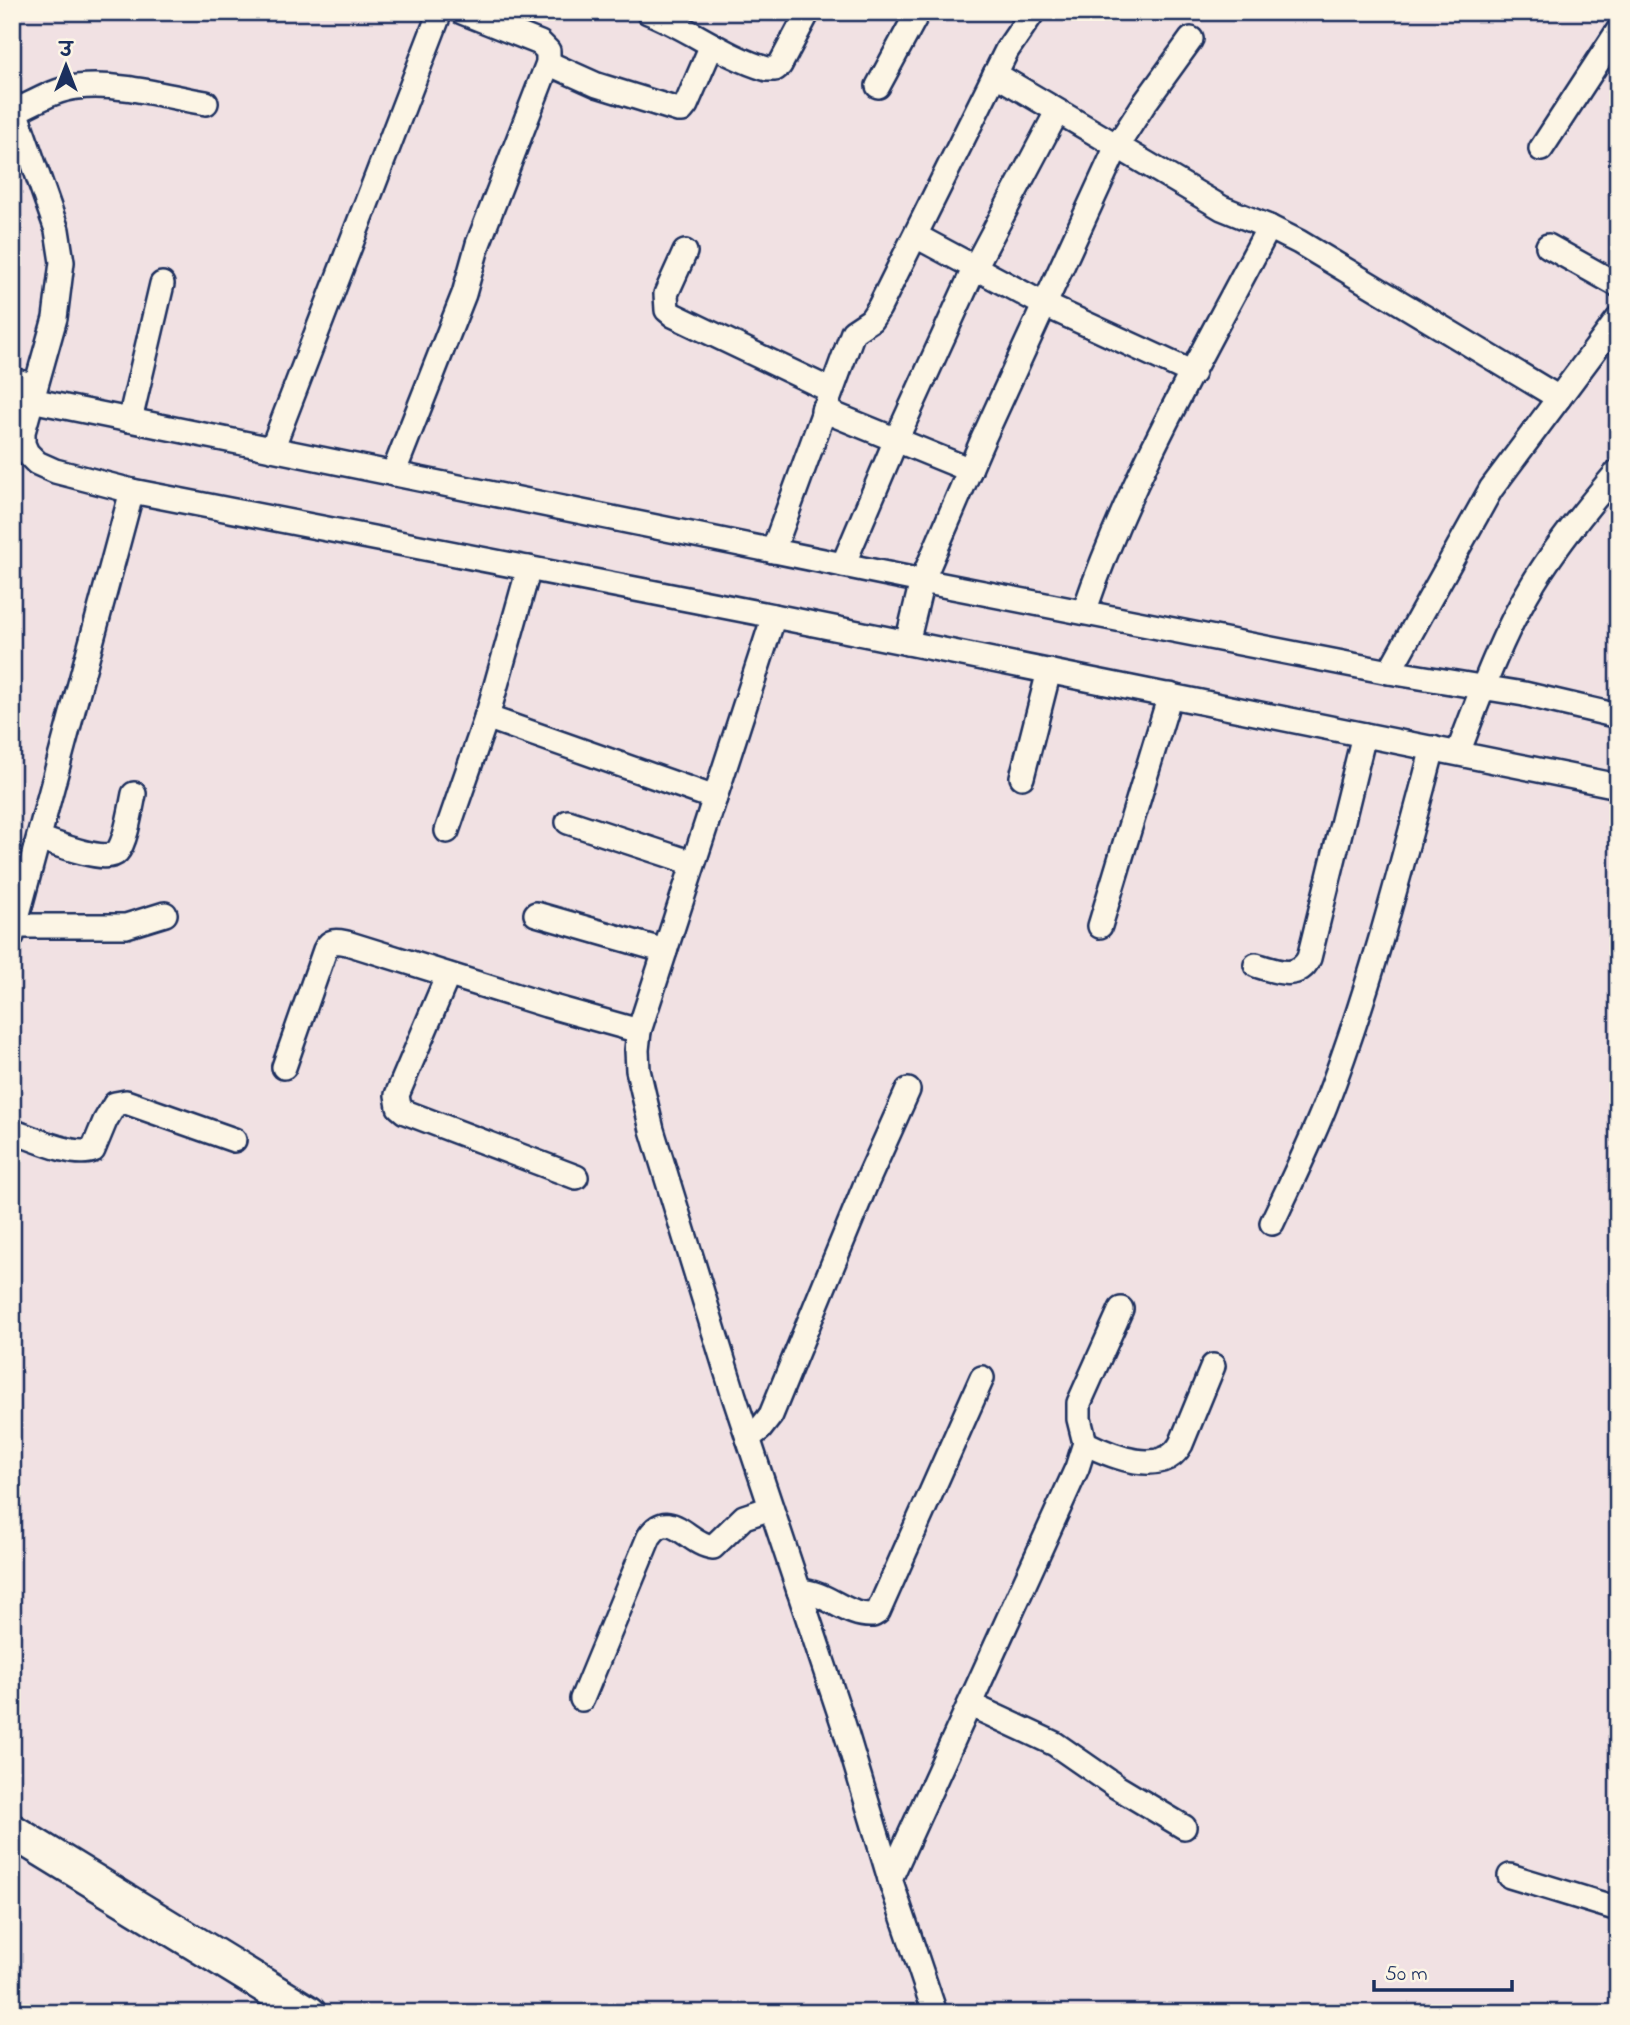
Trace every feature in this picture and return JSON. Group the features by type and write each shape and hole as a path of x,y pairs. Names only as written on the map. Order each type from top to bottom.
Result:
{"highway":[{"path":"12,1831 309,2013"}],"street":[{"path":"272,449 440,12"},
{"path":"393,474 464,294 478,244 548,63 548,51 540,43 461,12"},
{"path":"648,12 667,19 686,21 712,45 758,67 775,69 790,49 808,12"},
{"path":"773,551 853,332 871,320 880,309 1007,50 1033,12"},
{"path":"878,86 910,16"},
{"path":"1541,149 1618,31"},
{"path":"909,634 920,588 970,470 1117,146 1191,39"},
{"path":"548,63 597,85 682,110 712,45"},
{"path":"995,74 1222,208 1269,227 1299,243 1559,398"},
{"path":"206,103 115,88 76,87 14,106 57,229 62,262 55,318 23,432 20,455 55,471 132,491 774,616 909,634 1049,671 1364,735 1433,748 1461,744 1618,786"},
{"path":"844,565 896,440 975,267 1057,112"},
{"path":"1084,612 1104,553 1154,444 1269,227"},
{"path":"916,236 1045,305 1193,373"},
{"path":"1548,246 1618,285"},
{"path":"685,252 666,294 667,310 673,315 896,440 970,470"},
{"path":"130,420 162,284"},
{"path":"1389,672 1491,489 1618,319"},
{"path":"12,380 33,393 130,420 844,565 920,588 1084,612 1389,672 1479,695 1586,707 1618,716"},
{"path":"1461,744 1479,695 1534,582 1587,507 1618,471"},
{"path":"132,491 14,931 126,926 165,914"},
{"path":"447,831 486,717 529,568"},
{"path":"774,616 639,1031 637,1051 642,1093 748,1438 844,1726 935,2013"},
{"path":"1022,777 1049,671"},
{"path":"1100,926 1170,695"},
{"path":"486,717 715,798"},
{"path":"1256,965 1280,972 1298,971 1305,967 1364,735"},
{"path":"1272,1223 1324,1108 1349,1038 1398,879 1433,748"},
{"path":"38,838 94,855 115,855 121,844 134,794"},
{"path":"568,822 694,863"},
{"path":"536,914 665,951"},
{"path":"284,1067 325,950 330,943 347,943 639,1031"},
{"path":"448,975 397,1095 399,1107 405,1112 576,1177"},
{"path":"748,1438 760,1429 771,1415 865,1186 908,1090"},
{"path":"12,1131 87,1153 93,1150 115,1104 126,1102 234,1140"},
{"path":"890,1878 1077,1468 1085,1443 1079,1419 1079,1403 1121,1309"},
{"path":"1085,1443 1125,1459 1161,1460 1174,1455 1213,1366"},
{"path":"799,1591 821,1594 860,1614 873,1615 878,1612 982,1378"},
{"path":"582,1699 654,1529 660,1525 671,1525 700,1543 713,1547 744,1517 771,1507"},
{"path":"971,1705 1055,1744 1117,1787 1184,1827"},
{"path":"1510,1876 1618,1909"}]}
